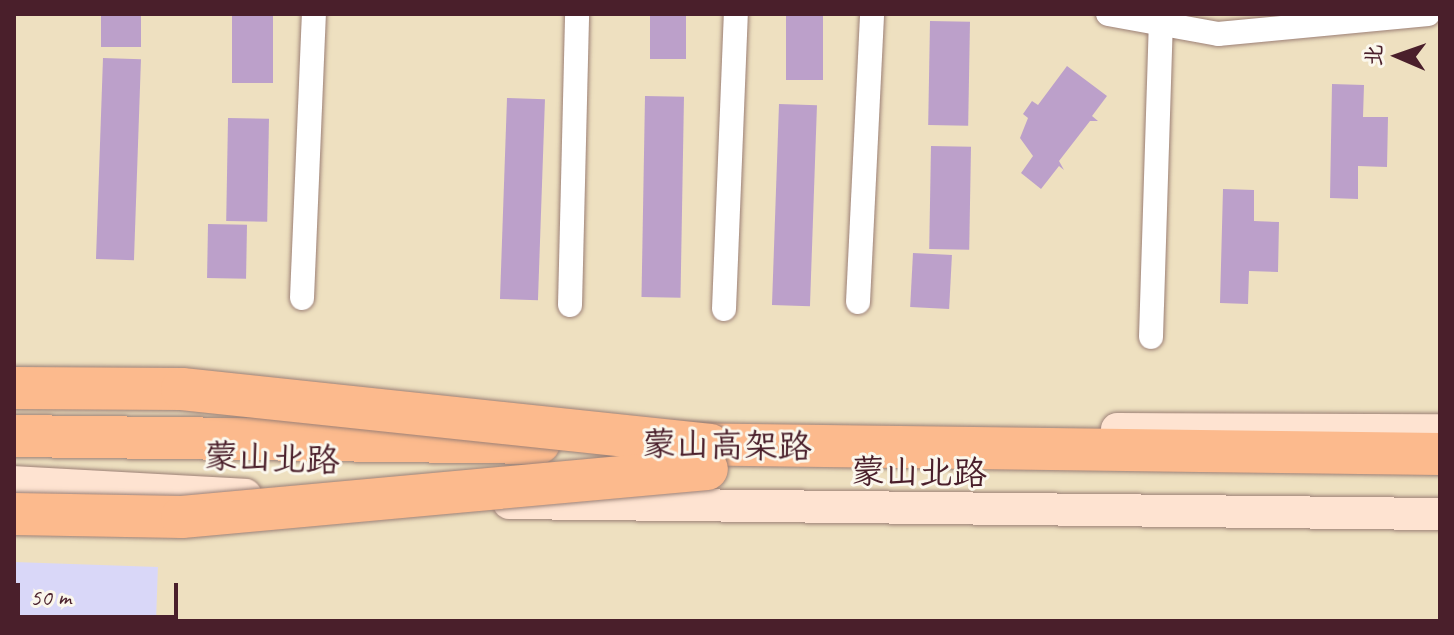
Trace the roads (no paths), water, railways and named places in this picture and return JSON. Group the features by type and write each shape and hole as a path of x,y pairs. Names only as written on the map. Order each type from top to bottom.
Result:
{"highway":[{"path":"14,388 182,389 708,457"},
{"name":"蒙山高架路","path":"16,435 1440,477"},
{"name":"蒙山高架路","path":"708,457 1440,454"},
{"path":"14,514 182,517 708,457"}],"main road":[{"name":"蒙山北路","path":"16,435 1440,430"},
{"name":"蒙山北路","path":"14,482 177,493 643,507 1440,514"}],"street":[{"path":"302,298 314,14"},
{"path":"570,305 577,14"},
{"path":"724,309 736,14"},
{"path":"858,302 872,14"},
{"path":"1108,14 1218,34 1428,14"},
{"path":"1151,337 1161,24"}]}
